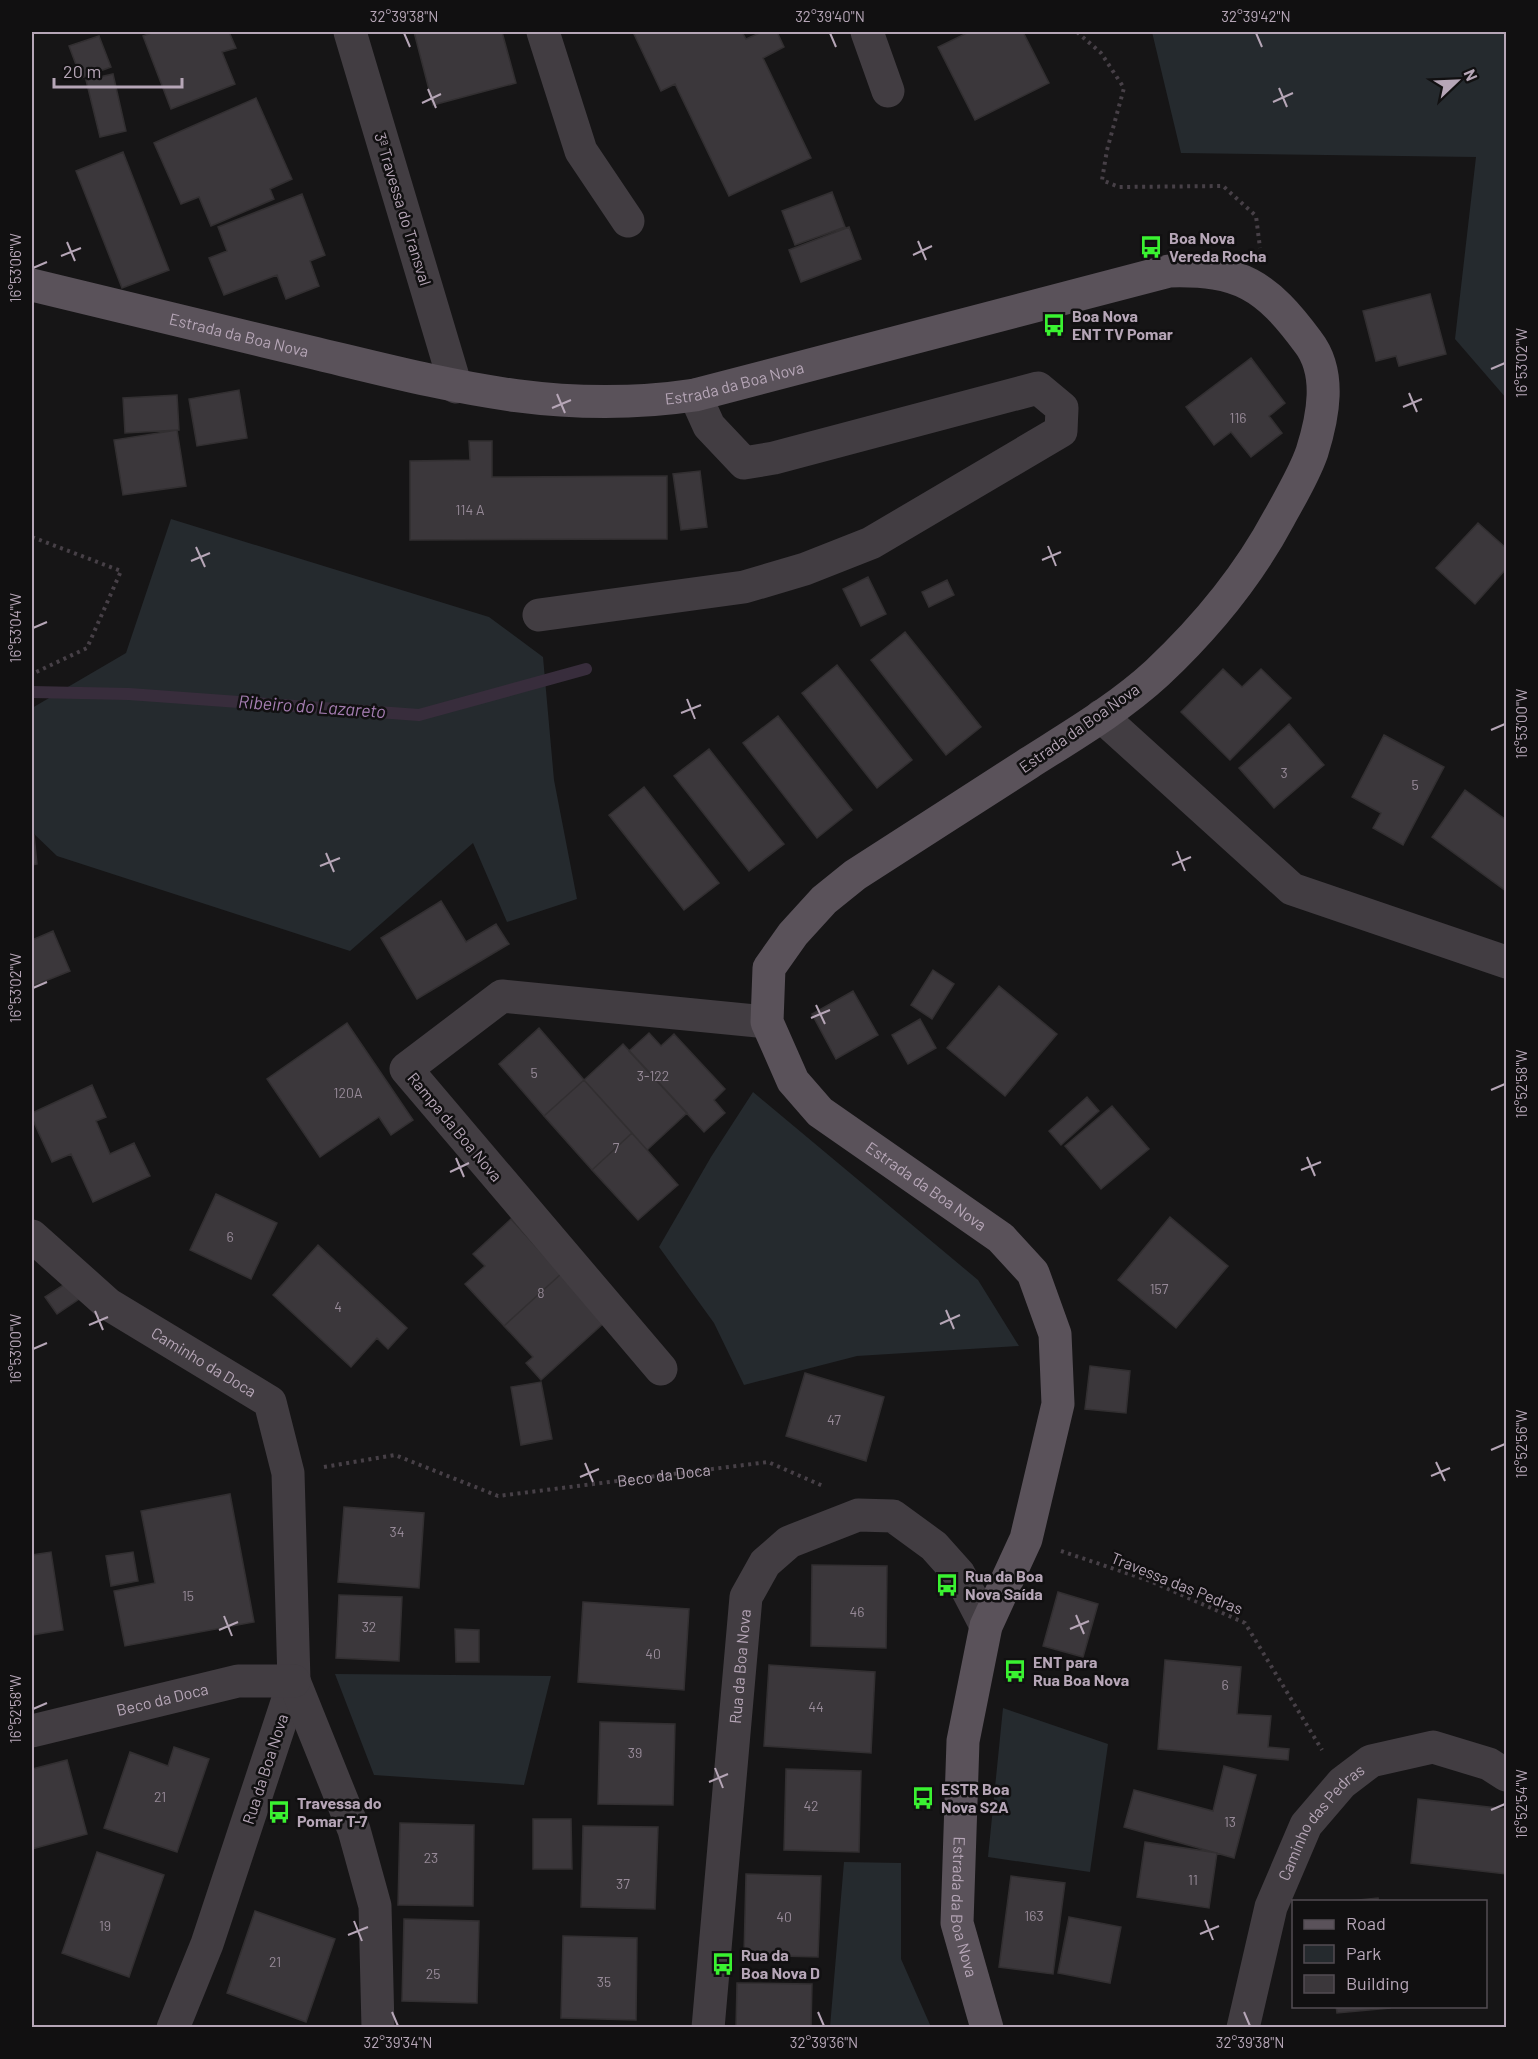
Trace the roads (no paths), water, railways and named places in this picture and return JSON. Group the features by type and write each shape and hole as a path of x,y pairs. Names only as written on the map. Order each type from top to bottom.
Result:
{"main road":[{"name":"Estrada da Boa Nova","path":"32,285 456,387 534,399 592,403 645,402 695,395 1169,271 1202,270 1231,275 1265,294 1290,318 1315,351 1323,389 1323,418 1305,471 1262,549 1209,620 1156,674 1101,716 855,875 824,900 793,934 769,968 767,1022 793,1081 820,1112 1001,1238 1033,1273 1055,1334 1058,1404 1026,1539 986,1626 963,1741 957,1923 987,2028"}],"street":[{"name":"3ª Travessa do Transval","path":"350,32 456,387"},
{"path":"543,32 581,151 628,221"},
{"path":"867,32 888,91"},
{"path":"539,615 744,587 805,569 871,543 1061,431 1062,408 1038,388 774,458 744,463 709,426 695,395"},
{"path":"1101,716 1292,889 1506,962"},
{"name":"Rampa da Boa Nova","path":"661,1369 406,1069 502,996 767,1022"},
{"name":"Caminho da Doca","path":"32,1236 108,1304 270,1402 288,1473 294,1681"},
{"name":"Rua da Boa Nova","path":"708,2028 746,1598 765,1563 789,1542 858,1515 893,1516 934,1546 959,1574 986,1626"},
{"name":"Beco da Doca","path":"32,1731 238,1681 294,1681"},
{"name":"Rua da Boa Nova","path":"173,2028 207,1944 294,1681"},
{"name":"Rua da Boa Nova","path":"294,1681 354,1830 375,1906 378,2028"},
{"name":"Caminho das Pedras","path":"1243,2028 1271,1907 1306,1825 1342,1783 1371,1761 1432,1748 1490,1764 1506,1775"}],"waterway":[{"name":"Ribeiro do Lazareto","path":"32,692 129,694 419,715 586,669"}],"place":[{"name":"Boa Nova Vereda Rocha","path":"1151,247"},
{"name":"Boa Nova ENT TV Pomar","path":"1054,325"},
{"name":"Rua da Boa Nova Saída","path":"947,1585"},
{"name":"ENT para Rua Boa Nova","path":"1015,1671"},
{"name":"ESTR Boa Nova S2A","path":"923,1798"},
{"name":"Travessa do Pomar T-7","path":"279,1812"},
{"name":"Rua da Boa Nova D","path":"723,1964"}]}
